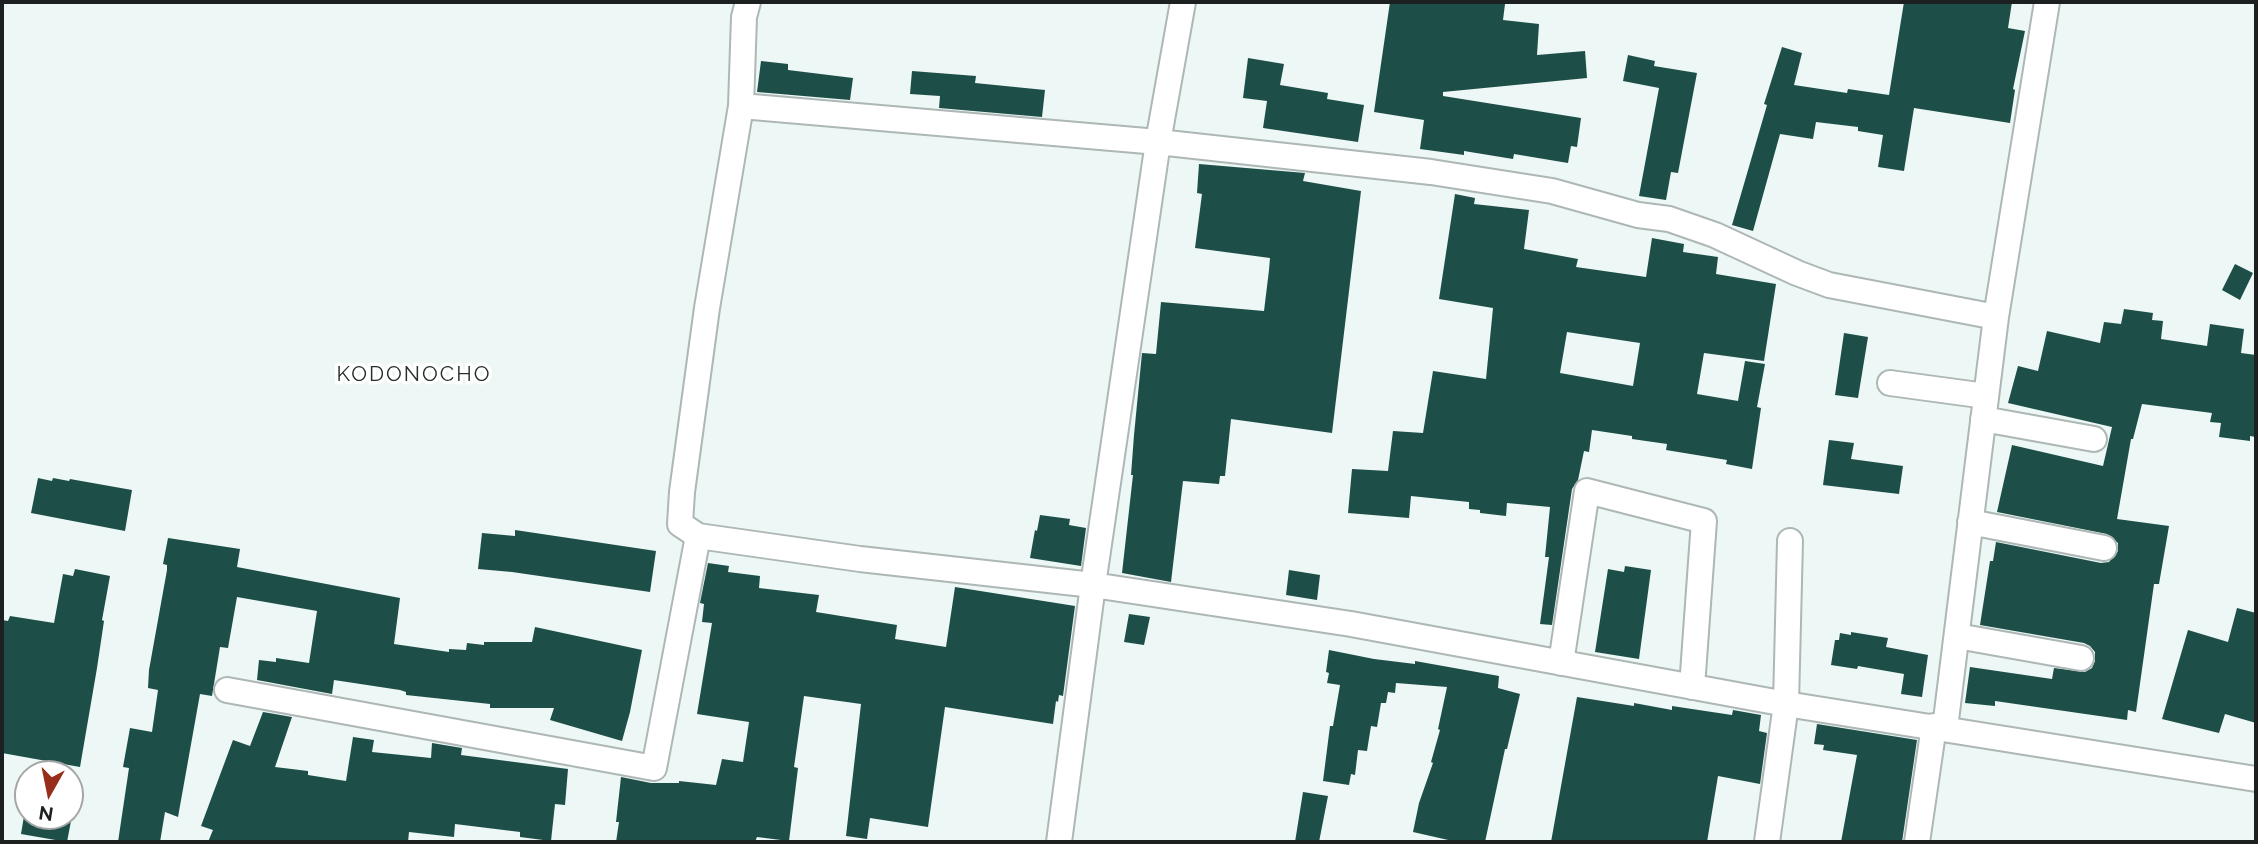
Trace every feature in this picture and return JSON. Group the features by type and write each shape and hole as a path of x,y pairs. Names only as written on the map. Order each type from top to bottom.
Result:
{"street":[{"path":"748,2 744,17 741,106 707,308 682,492 680,524 698,536 860,559 1093,585 1351,624 1786,704 2256,779"},
{"path":"1059,842 1093,585 1158,142 1183,2"},
{"path":"1917,842 1957,636 1996,317 2047,2"},
{"path":"741,106 1158,142 1431,172 1552,191 1638,215 1669,219 1716,235 1829,285 1996,317"},
{"path":"1890,383 2094,439"},
{"path":"1561,663 1587,491 1704,521 1692,687"},
{"path":"1970,522 2104,548"},
{"path":"227,690 654,768 698,536"},
{"path":"1768,842 1786,704 1790,541"},
{"path":"1957,636 2081,658"}],"building":[{"path":"1390,2 1505,4 1503,20 1539,24 1537,55 1585,51 1587,78 1443,92 1443,96 1581,118 1577,147 1571,146 1568,163 1514,154 1513,159 1464,151 1464,155 1420,149 1424,120 1374,112"},
{"path":"1904,2 2012,2 2008,28 2025,31 2013,89 2010,123 1914,108 1904,171 1878,167 1883,135 1858,131 1858,127 1816,122 1813,139 1780,134 1753,231 1732,225 1782,47 1802,53 1794,85 1847,93 1848,89 1889,95"},
{"path":"1628,55 1655,61 1654,66 1697,73 1678,173 1671,172 1666,200 1639,196 1659,88 1623,81"},
{"path":"1248,58 1284,64 1280,85 1328,93 1327,99 1364,105 1358,142 1263,128 1267,101 1243,98"},
{"path":"761,61 788,64 788,70 853,78 850,100 757,92"},
{"path":"912,71 976,76 975,83 1045,90 1042,117 939,108 940,96 910,94"},
{"path":"1199,164 1305,173 1303,181 1361,191 1332,433 1231,419 1225,476 1220,476 1219,484 1183,481 1171,582 1122,573 1142,353 1156,354 1161,302 1264,311 1270,258 1195,248 1202,194 1197,193"},
{"path":"1455,194 1475,198 1474,204 1529,210 1524,249 1578,259 1576,267 1646,277 1652,238 1684,244 1683,252 1718,257 1716,274 1776,284 1764,361 1704,353 1697,394 1738,401 1745,361 1765,364 1757,407 1761,408 1752,469 1726,464 1727,460 1666,450 1667,444 1592,430 1589,452 1584,451 1578,480 1572,489 1552,625 1540,624 1549,557 1545,557 1550,507 1507,503 1506,516 1469,509 1469,502 1411,496 1409,518 1348,513 1352,469 1388,471 1393,431 1423,433 1433,371 1486,379 1493,308 1439,299","holes":["1567,332 1640,343 1633,386 1560,373"]},
{"path":"2235,264 2253,273 2240,300 2222,290"},
{"path":"2124,309 2153,313 2152,320 2163,321 2161,339 2207,346 2210,324 2244,329 2241,353 2256,355 2256,437 2250,436 2250,441 2219,437 2221,423 2210,422 2212,413 2142,404 2131,439 2117,519 2169,526 2159,584 2154,584 2136,712 2128,710 2127,720 1995,701 1995,706 1965,703 1970,667 2052,679 2054,668 2085,672 2092,668 2095,661 2095,652 2084,643 1980,625 1990,561 1993,561 1996,542 2101,563 2109,562 2118,551 2118,543 2107,534 1997,512 2012,445 2103,466 2112,427 2008,403 2018,366 2038,371 2047,331 2100,343 2104,322 2121,324"},
{"path":"1844,333 1868,337 1858,398 1835,395"},
{"path":"1829,440 1854,443 1851,459 1903,466 1899,494 1823,485"},
{"path":"38,478 52,481 53,478 70,479 132,490 125,531 31,513"},
{"path":"1040,515 1070,519 1069,525 1086,528 1081,566 1030,558"},
{"path":"515,530 656,551 650,592 478,569 482,533 515,536"},
{"path":"168,538 240,549 237,567 400,598 394,644 449,652 449,649 466,650 467,643 484,645 484,642 532,642 535,627 642,650 622,741 550,720 554,708 490,708 490,704 406,695 406,692 400,690 334,680 332,694 257,680 259,660 276,662 276,658 309,663 317,611 237,597 228,648 220,647 212,696 200,694 178,817 165,812 160,842 118,842 129,768 123,767 130,728 152,732 158,690 148,688 149,670 167,570 167,565 163,564"},
{"path":"708,563 729,566 728,572 760,576 759,588 819,595 816,612 897,625 895,639 946,647 955,587 1075,606 1063,696 1059,695 1058,702 1056,701 1053,724 945,707 928,827 870,818 867,839 846,836 861,704 804,696 794,767 798,768 789,841 757,837 755,842 616,842 621,777 651,783 679,781 716,785 722,759 743,762 749,722 697,714 712,623 702,622 704,604 700,603"},
{"path":"1625,566 1651,570 1639,659 1595,652 1608,569 1624,572"},
{"path":"75,569 110,576 81,760 41,760 2,753 2,620 8,621 10,616 54,623 63,574 73,576"},
{"path":"1289,570 1320,575 1317,600 1286,595"},
{"path":"2237,608 2256,613 2256,723 2225,714 2219,733 2162,719 2188,630 2228,642"},
{"path":"1129,614 1150,617 1144,645 1124,642"},
{"path":"1851,632 1888,638 1886,647 1928,655 1922,697 1901,694 1904,674 1858,666 1857,669 1831,665 1835,640 1839,640 1840,633 1851,635"},
{"path":"1329,650 1374,659 1415,664 1415,661 1499,676 1498,688 1520,694 1485,842 1457,842 1413,832 1419,803 1433,763 1431,762 1440,730 1438,729 1447,687 1396,683 1395,693 1388,692 1386,703 1381,703 1377,727 1371,726 1367,751 1358,750 1355,775 1351,774 1349,785 1323,781 1330,726 1333,726 1340,685 1327,683"},
{"path":"1577,697 1672,710 1672,706 1732,715 1733,710 1761,715 1759,731 1767,733 1760,784 1718,776 1707,842 1551,842"},
{"path":"263,712 292,717 275,767 308,771 308,775 346,781 353,737 374,740 372,752 431,758 432,743 462,748 461,755 568,769 565,805 555,804 551,841 520,837 520,832 455,824 454,837 409,832 408,842 208,842 213,830 201,826 233,740 250,746"},
{"path":"1817,724 1917,740 1902,842 1841,842 1857,755 1823,750 1824,745 1814,744"},
{"path":"1303,792 1328,796 1319,842 1295,842"},
{"path":"22,830 69,830 67,842 21,834"}],"district":[{"name":"KODONOCHO","path":"414,375"}]}
